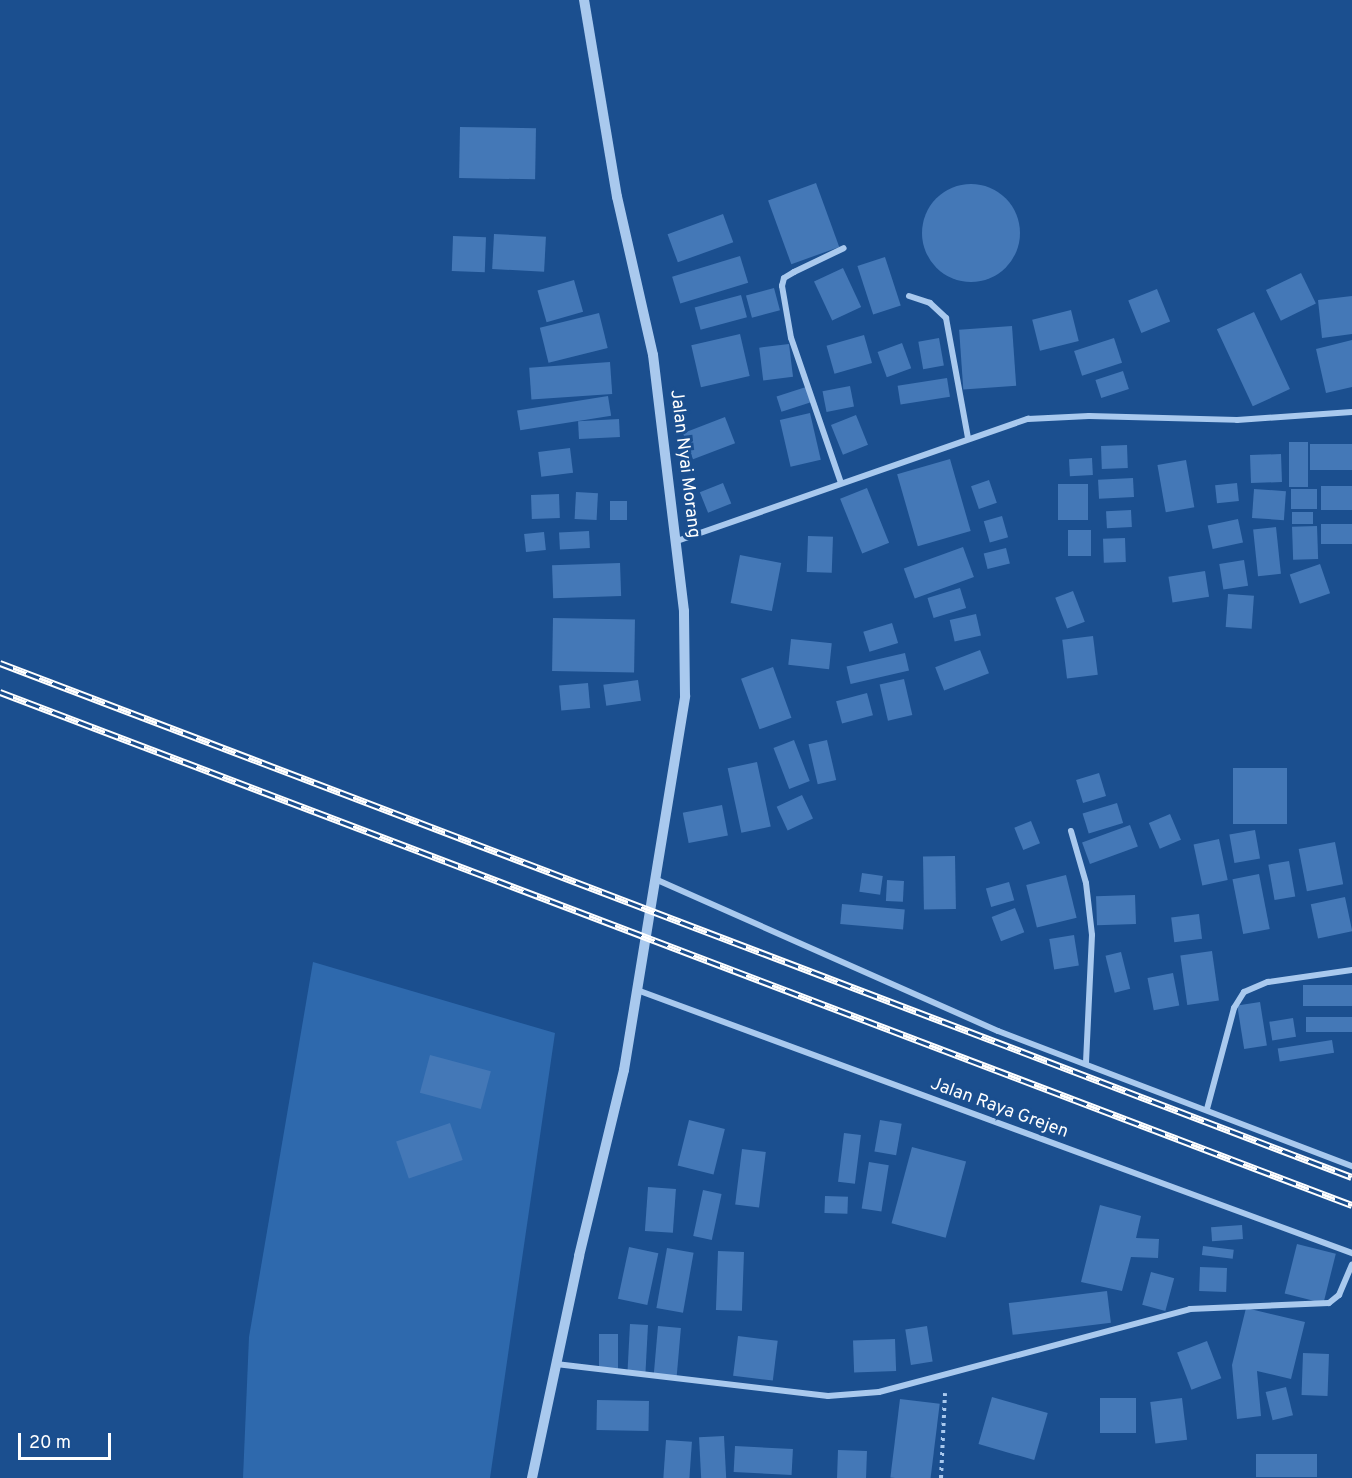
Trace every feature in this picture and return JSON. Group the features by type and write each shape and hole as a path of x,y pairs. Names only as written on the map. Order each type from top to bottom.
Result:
{"street":[{"name":"Jalan Nyai Morang","path":"532,1478 624,1070 648,937 655,879 685,696 684,611 653,355 616,197 584,0"},
{"path":"842,483 791,338 782,286 784,278 844,248"},
{"path":"909,296 930,303 946,318 968,438"},
{"path":"677,542 968,438 1028,419 1089,416 1237,420 1352,412"},
{"path":"1071,831 1086,883 1092,935 1086,1063"},
{"path":"655,879 998,1031 1352,1166"},
{"path":"1207,1109 1234,1008 1244,992 1268,982 1352,970"},
{"name":"Jalan Raya Grejen","path":"638,990 1352,1253"},
{"path":"556,1364 828,1396 879,1392 946,1377 1190,1309 1329,1303 1339,1295 1352,1265"}],"path":[{"path":"941,1478 946,1377"}],"shaded area":[{"path":"313,962 555,1033 490,1478 243,1478 249,1337"}],"building":[{"path":"460,127 536,128 535,179 459,178"},
{"path":"816,183 839,247 791,264 768,200"},
{"path":"971,184 990,188 1006,198 1016,214 1020,233 1016,252 1006,268 990,278 971,282 952,278 936,268 926,252 922,233 926,214 936,198 952,188"},
{"path":"723,214 733,242 678,262 668,234"},
{"path":"494,234 546,237 544,272 492,269"},
{"path":"453,236 486,237 485,272 452,271"},
{"path":"740,256 748,283 680,304 672,277"},
{"path":"885,257 901,306 873,314 857,266"},
{"path":"843,268 861,307 832,320 814,282"},
{"path":"1301,273 1316,304 1281,321 1266,290"},
{"path":"574,280 583,312 547,322 537,290"},
{"path":"774,288 780,310 752,318 746,296"},
{"path":"1157,289 1170,321 1141,333 1128,301"},
{"path":"741,295 747,317 701,330 695,307"},
{"path":"1352,296 1352,334 1322,338 1318,300"},
{"path":"1071,310 1079,341 1040,351 1032,320"},
{"path":"1254,312 1290,389 1253,406 1217,329"},
{"path":"599,313 608,348 549,363 540,328"},
{"path":"1012,326 1016,386 963,390 959,330"},
{"path":"740,334 750,376 701,387 691,345"},
{"path":"864,335 872,363 835,374 827,346"},
{"path":"939,338 944,366 923,369 918,342"},
{"path":"1114,338 1122,363 1082,376 1074,351"},
{"path":"1352,340 1352,387 1326,393 1316,349"},
{"path":"902,343 911,368 887,377 878,352"},
{"path":"789,344 793,377 763,380 759,348"},
{"path":"610,362 612,394 531,400 529,368"},
{"path":"1123,371 1129,389 1101,398 1095,380"},
{"path":"947,378 950,397 901,405 898,386"},
{"path":"850,386 854,407 827,412 823,391"},
{"path":"806,387 811,402 781,412 777,397"},
{"path":"608,396 611,416 520,430 517,410"},
{"path":"810,413 821,460 791,467 780,420"},
{"path":"856,415 868,445 843,455 831,425"},
{"path":"725,417 735,443 693,459 683,433"},
{"path":"619,419 620,437 579,439 578,421"},
{"path":"1289,442 1308,442 1308,487 1289,487"},
{"path":"1310,444 1352,444 1352,470 1310,470"},
{"path":"1127,445 1128,468 1102,469 1101,446"},
{"path":"570,448 573,473 541,477 538,452"},
{"path":"1281,454 1282,482 1251,483 1250,455"},
{"path":"1092,458 1093,475 1070,476 1069,459"},
{"path":"950,459 971,531 918,546 897,474"},
{"path":"1186,460 1194,507 1166,512 1157,465"},
{"path":"1133,478 1134,497 1099,499 1098,480"},
{"path":"989,480 997,503 979,509 971,486"},
{"path":"723,483 731,503 708,513 700,492"},
{"path":"1237,483 1239,501 1217,503 1215,485"},
{"path":"1058,484 1088,484 1088,520 1058,520"},
{"path":"1321,486 1352,486 1352,510 1321,510"},
{"path":"867,488 889,543 862,554 840,499"},
{"path":"1254,489 1286,491 1284,520 1252,518"},
{"path":"1291,489 1317,489 1317,509 1291,509"},
{"path":"576,492 598,493 597,520 575,519"},
{"path":"559,494 560,518 532,519 531,495"},
{"path":"610,501 627,501 627,520 610,520"},
{"path":"1131,510 1132,527 1107,528 1106,511"},
{"path":"1292,512 1313,512 1313,524 1292,524"},
{"path":"1002,516 1008,537 990,542 984,521"},
{"path":"1238,519 1243,542 1213,549 1208,525"},
{"path":"1321,524 1352,524 1352,544 1321,544"},
{"path":"1317,526 1318,559 1293,560 1292,527"},
{"path":"1276,527 1281,574 1258,576 1253,529"},
{"path":"1068,530 1091,530 1091,556 1068,556"},
{"path":"589,531 590,548 560,550 559,533"},
{"path":"544,532 546,550 526,552 524,534"},
{"path":"808,536 833,537 832,573 807,572"},
{"path":"1125,538 1126,562 1104,563 1103,539"},
{"path":"963,547 974,577 915,599 904,569"},
{"path":"1006,548 1010,564 988,569 984,554"},
{"path":"740,555 781,563 772,611 731,603"},
{"path":"1244,560 1248,586 1223,590 1219,564"},
{"path":"620,563 621,596 553,598 552,565"},
{"path":"1320,564 1330,593 1300,604 1290,574"},
{"path":"1205,571 1209,597 1173,602 1168,577"},
{"path":"960,588 966,608 934,618 927,598"},
{"path":"1073,591 1085,622 1067,629 1055,598"},
{"path":"1228,594 1254,596 1252,629 1226,627"},
{"path":"976,614 981,635 955,642 950,620"},
{"path":"553,618 635,619 634,672 552,671"},
{"path":"892,623 898,643 869,652 863,632"},
{"path":"1093,636 1098,675 1067,678 1062,640"},
{"path":"791,639 832,643 829,669 788,665"},
{"path":"980,650 989,673 944,691 935,667"},
{"path":"905,653 909,671 851,684 847,666"},
{"path":"773,667 791,718 760,729 741,679"},
{"path":"904,679 912,715 888,721 880,685"},
{"path":"638,680 641,701 606,706 603,685"},
{"path":"588,683 590,708 561,710 559,686"},
{"path":"867,693 873,715 842,723 836,701"},
{"path":"794,740 810,781 789,789 773,748"},
{"path":"827,740 836,780 818,784 808,744"},
{"path":"757,762 771,827 741,833 728,768"},
{"path":"1233,768 1287,768 1287,824 1233,824"},
{"path":"1099,773 1106,796 1083,803 1076,780"},
{"path":"802,795 813,819 788,830 777,807"},
{"path":"1117,803 1123,823 1089,834 1083,814"},
{"path":"722,805 728,835 689,843 683,813"},
{"path":"1170,814 1181,840 1160,849 1149,823"},
{"path":"1031,821 1040,843 1023,850 1014,828"},
{"path":"1130,825 1138,847 1090,864 1082,842"},
{"path":"1255,830 1260,859 1234,863 1229,835"},
{"path":"1219,839 1228,880 1202,885 1194,844"},
{"path":"1335,842 1343,884 1307,891 1299,849"},
{"path":"955,856 956,909 924,910 923,857"},
{"path":"1289,861 1295,896 1275,900 1268,865"},
{"path":"862,873 883,876 880,895 859,892"},
{"path":"1259,874 1270,929 1243,934 1232,879"},
{"path":"1066,875 1077,918 1037,928 1026,885"},
{"path":"887,880 904,881 903,902 886,901"},
{"path":"1009,882 1014,900 991,907 986,889"},
{"path":"1135,895 1136,924 1097,925 1096,896"},
{"path":"1345,897 1352,931 1318,939 1311,904"},
{"path":"842,904 905,909 903,929 840,924"},
{"path":"1015,908 1024,932 1001,941 992,917"},
{"path":"1199,914 1202,939 1174,942 1171,917"},
{"path":"1074,935 1079,966 1054,970 1049,939"},
{"path":"1212,951 1219,1001 1187,1005 1180,955"},
{"path":"1121,952 1130,989 1115,993 1105,956"},
{"path":"1173,973 1179,1005 1154,1010 1147,978"},
{"path":"1303,985 1352,985 1352,1006 1303,1006"},
{"path":"1260,1002 1267,1045 1244,1049 1237,1006"},
{"path":"1306,1017 1352,1017 1352,1032 1306,1032"},
{"path":"1293,1018 1296,1037 1272,1041 1269,1022"},
{"path":"1332,1040 1334,1053 1280,1061 1278,1049"},
{"path":"430,1055 491,1071 481,1109 420,1093"},
{"path":"689,1120 725,1129 714,1175 678,1166"},
{"path":"880,1120 902,1124 896,1155 874,1152"},
{"path":"450,1123 463,1160 409,1178 396,1142"},
{"path":"844,1133 861,1135 855,1184 838,1182"},
{"path":"912,1147 966,1161 946,1238 892,1223"},
{"path":"742,1149 766,1152 759,1208 735,1205"},
{"path":"869,1162 889,1165 881,1212 862,1208"},
{"path":"648,1187 676,1189 673,1233 645,1231"},
{"path":"703,1190 722,1194 712,1240 693,1236"},
{"path":"825,1196 848,1197 847,1214 824,1213"},
{"path":"1100,1205 1141,1216 1136,1238 1159,1239 1158,1258 1131,1257 1122,1291 1081,1282"},
{"path":"1242,1225 1243,1239 1212,1241 1211,1227"},
{"path":"1297,1244 1336,1254 1323,1303 1285,1293"},
{"path":"1203,1246 1234,1250 1233,1259 1202,1255"},
{"path":"629,1247 658,1253 647,1305 618,1299"},
{"path":"667,1248 694,1253 683,1313 656,1308"},
{"path":"718,1251 744,1252 742,1311 716,1310"},
{"path":"1200,1267 1227,1268 1226,1292 1199,1291"},
{"path":"1151,1272 1174,1278 1165,1311 1142,1305"},
{"path":"1107,1291 1111,1323 1013,1335 1009,1303"},
{"path":"1246,1308 1305,1322 1291,1379 1257,1371 1261,1416 1237,1419 1232,1365"},
{"path":"630,1324 648,1325 645,1374 627,1373"},
{"path":"658,1326 681,1328 677,1378 654,1376"},
{"path":"927,1326 933,1362 911,1365 905,1329"},
{"path":"599,1334 618,1334 618,1369 599,1369"},
{"path":"738,1336 778,1341 773,1381 733,1376"},
{"path":"895,1339 896,1371 854,1372 853,1340"},
{"path":"1207,1341 1221,1378 1191,1390 1177,1352"},
{"path":"1303,1353 1329,1354 1328,1396 1302,1395"},
{"path":"1286,1387 1293,1415 1273,1420 1266,1392"},
{"path":"992,1397 1048,1413 1034,1460 978,1444"},
{"path":"1100,1398 1136,1398 1136,1433 1100,1433"},
{"path":"1182,1398 1187,1440 1155,1444 1150,1402"},
{"path":"900,1399 940,1404 931,1478 890,1477"},
{"path":"597,1400 649,1401 648,1431 596,1430"},
{"path":"724,1436 726,1478 701,1478 699,1437"},
{"path":"666,1440 692,1442 689,1478 663,1478"},
{"path":"735,1446 793,1449 792,1475 734,1472"},
{"path":"838,1450 867,1451 866,1478 837,1478"},
{"path":"1256,1454 1317,1454 1317,1477 1256,1477"}],"railway":[{"path":"0,663 1352,1177"},
{"path":"0,692 1352,1205"}]}
